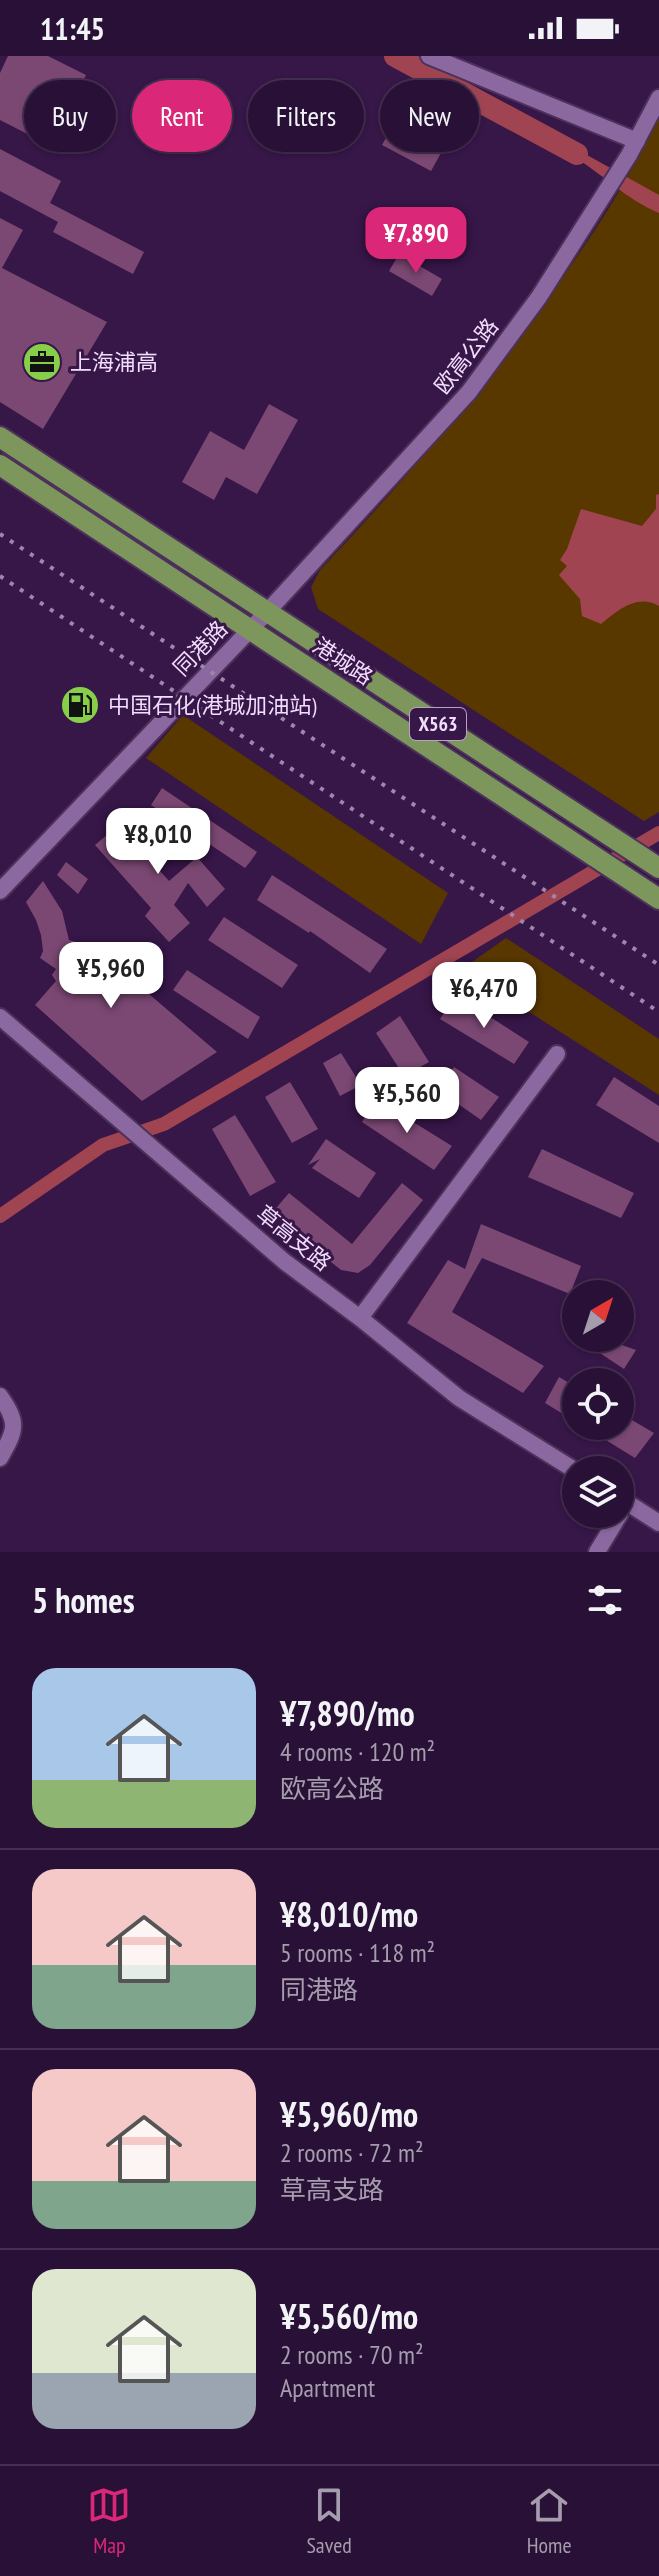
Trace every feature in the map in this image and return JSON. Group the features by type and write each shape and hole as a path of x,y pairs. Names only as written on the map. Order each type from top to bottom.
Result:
{"main road":[{"name":"港城路","path":"0,437 659,868"},
{"name":"港城路","path":"0,465 659,899"}],"street":[{"path":"429,56 633,148"},
{"name":"欧高公路","path":"267,612 469,392 539,297 633,148 659,98"},
{"name":"同港路","path":"0,891 267,612"},
{"name":"草高支路","path":"0,1017 285,1262 459,1398 562,1462"},
{"path":"360,1318 557,1054"},
{"path":"0,1396 12,1412 15,1426 0,1458"},
{"path":"634,1512 659,1523"},
{"path":"597,1552 610,1528"}],"shaded area":[{"path":"659,117 659,812 644,821 318,609 311,587 320,570 436,441 544,304 609,208"},
{"path":"578,150 659,195 659,213 576,158"},
{"path":"659,494 659,606 643,602 628,605 601,624 582,616 580,599 559,575 567,566 560,560 581,509 642,526 656,509 656,495"},
{"path":"183,715 448,893 421,944 146,758"},
{"path":"506,938 659,1039 659,1095 462,969"}],"building":[{"path":"8,56 48,56 86,75 84,80 24,80 24,132 0,120 0,73"},
{"path":"0,149 61,181 50,203 144,252 133,274 53,232 58,222 0,191"},
{"path":"395,152 441,153 431,171"},
{"name":"上海浦高","path":"0,218 23,230 2,268 107,322 43,429 0,402"},
{"path":"399,254 442,279 432,296 389,271"},
{"path":"269,404 298,420 257,494 226,477 214,500 182,482 210,431 244,450"},
{"path":"162,788 257,852 245,868 151,805"},
{"path":"158,814 173,830 145,854 169,881 197,857 225,889 207,907 188,883 174,905 190,923 169,942 145,916 151,908 95,845 115,828 129,840"},
{"path":"66,862 88,879 78,894 57,875"},
{"path":"272,875 387,949 370,973 310,931 257,900"},
{"path":"43,881 62,911 69,940 95,948 217,1052 142,1101 35,1005 56,981 52,975 56,969 40,958 43,951 41,935 26,902"},
{"path":"224,917 298,965 282,988 208,940"},
{"path":"187,970 260,1017 248,1039 173,990"},
{"path":"456,995 529,1042 514,1064 440,1019"},
{"path":"400,1016 429,1062 404,1076 376,1033"},
{"path":"341,1053 361,1085 340,1096 323,1063"},
{"path":"454,1067 499,1097 481,1120 437,1089"},
{"path":"614,1077 659,1106 659,1143 596,1105"},
{"path":"290,1082 318,1129 292,1143 265,1097"},
{"path":"376,1099 452,1146 434,1170 362,1122"},
{"path":"235,1115 276,1182 250,1196 212,1129"},
{"path":"326,1139 376,1173 359,1198 312,1168 320,1159 308,1165"},
{"path":"542,1149 634,1193 621,1218 528,1177"},
{"path":"402,1183 423,1200 370,1265 358,1273 341,1270 271,1214 289,1193 352,1244"},
{"path":"481,1224 581,1266 576,1280 562,1280 562,1291 482,1258 452,1312 544,1366 523,1393 407,1323 448,1260 465,1269"},
{"path":"636,1350 622,1368 598,1352"},
{"path":"559,1377 562,1379 562,1413 545,1403"},
{"path":"634,1421 654,1433 635,1458 606,1440 634,1440"}],"waterway":[{"path":"395,56 577,154"},
{"path":"0,1216 103,1145 164,1124 659,833"}],"railway":[{"path":"0,534 659,965"},
{"path":"0,576 659,1012"}],"place":[{"name":"上海浦高","path":"42,362"},
{"name":"中国石化(港城加油站)","path":"80,705"}]}
